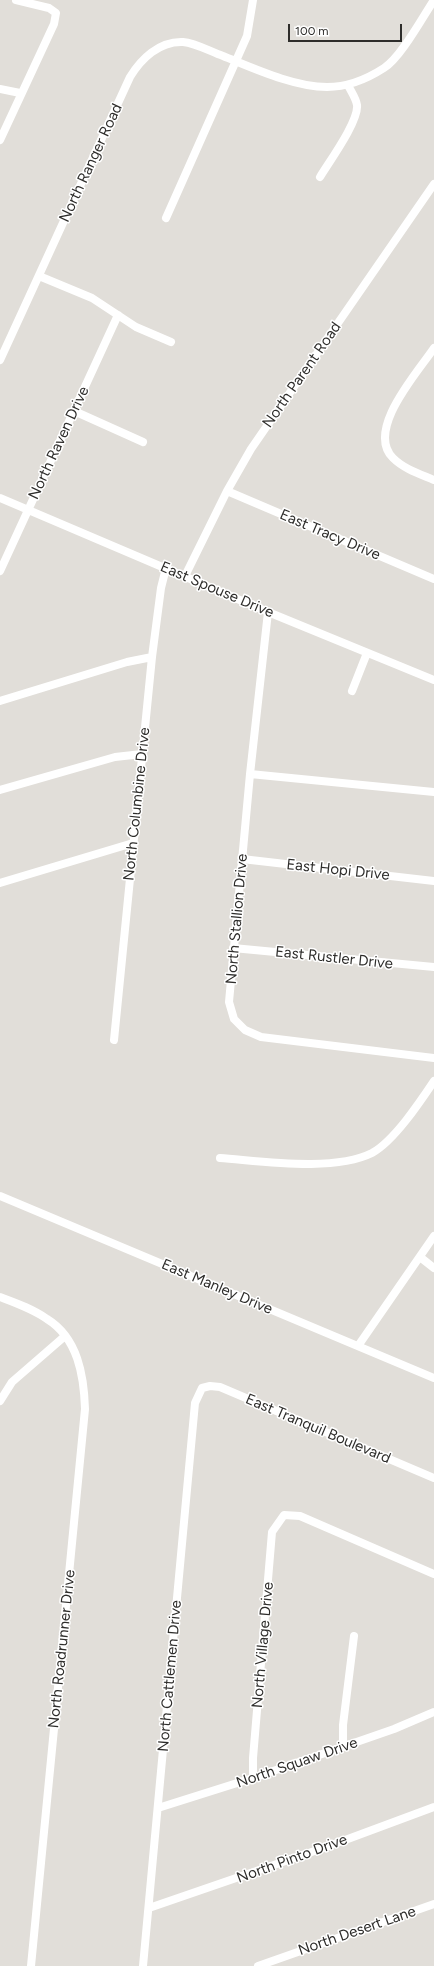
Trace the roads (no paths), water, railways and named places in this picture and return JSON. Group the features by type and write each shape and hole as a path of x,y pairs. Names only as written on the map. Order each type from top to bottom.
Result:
{"street":[{"path":"0,140 20,93 54,24 56,13 49,8 16,0"},
{"path":"166,218 247,36 253,0"},
{"name":"North Ranger Road","path":"0,360 130,77 139,62 152,51 166,45 182,42 300,83 326,87 348,84 363,79 385,68 399,53 434,0"},
{"path":"320,177 344,137 356,113 357,104 348,84"},
{"path":"0,89 20,93"},
{"name":"North Parent Road","path":"185,576 250,449 434,184"},
{"path":"39,276 92,298 136,327 171,342"},
{"name":"North Raven Drive","path":"0,571 118,315"},
{"path":"434,348 394,406 387,422 384,436 392,457 413,471 434,480"},
{"path":"74,411 143,442"},
{"name":"East Tracy Drive","path":"227,492 434,579"},
{"name":"East Spouse Drive","path":"0,498 268,612 434,680"},
{"name":"North Columbine Drive","path":"114,1040 152,657 161,588 166,568"},
{"name":"North Stallion Drive","path":"268,612 233,948 229,1002 234,1019 245,1030 261,1037 434,1058"},
{"path":"352,691 367,652"},
{"path":"0,701 127,662 152,657"},
{"path":"0,790 115,757 142,754"},
{"path":"250,774 434,792"},
{"path":"0,883 133,843"},
{"name":"East Hopi Drive","path":"242,859 434,881"},
{"name":"East Rustler Drive","path":"233,948 434,967"},
{"path":"220,1158 320,1163 358,1158 373,1153 388,1141 418,1105 434,1082"},
{"name":"East Manley Drive","path":"0,1196 434,1378"},
{"path":"358,1346 434,1236"},
{"path":"420,1257 434,1268"},
{"name":"North Roadrunner Drive","path":"0,1296 48,1319 65,1336 76,1354 83,1373 85,1408 31,1966"},
{"path":"0,1401 12,1382 65,1336"},
{"name":"East Tranquil Boulevard","path":"202,1388 210,1386 220,1387 434,1478"},
{"name":"North Cattlemen Drive","path":"143,1966 195,1402 202,1388"},
{"name":"North Village Drive","path":"253,1778 253,1758 272,1532 284,1515 300,1516 434,1574"},
{"path":"343,1747 343,1725 354,1636"},
{"name":"North Squaw Drive","path":"158,1808 253,1778 343,1747 434,1712"},
{"name":"North Pinto Drive","path":"148,1908 329,1846 434,1807"},
{"name":"North Desert Lane","path":"258,1966 434,1904"}]}
